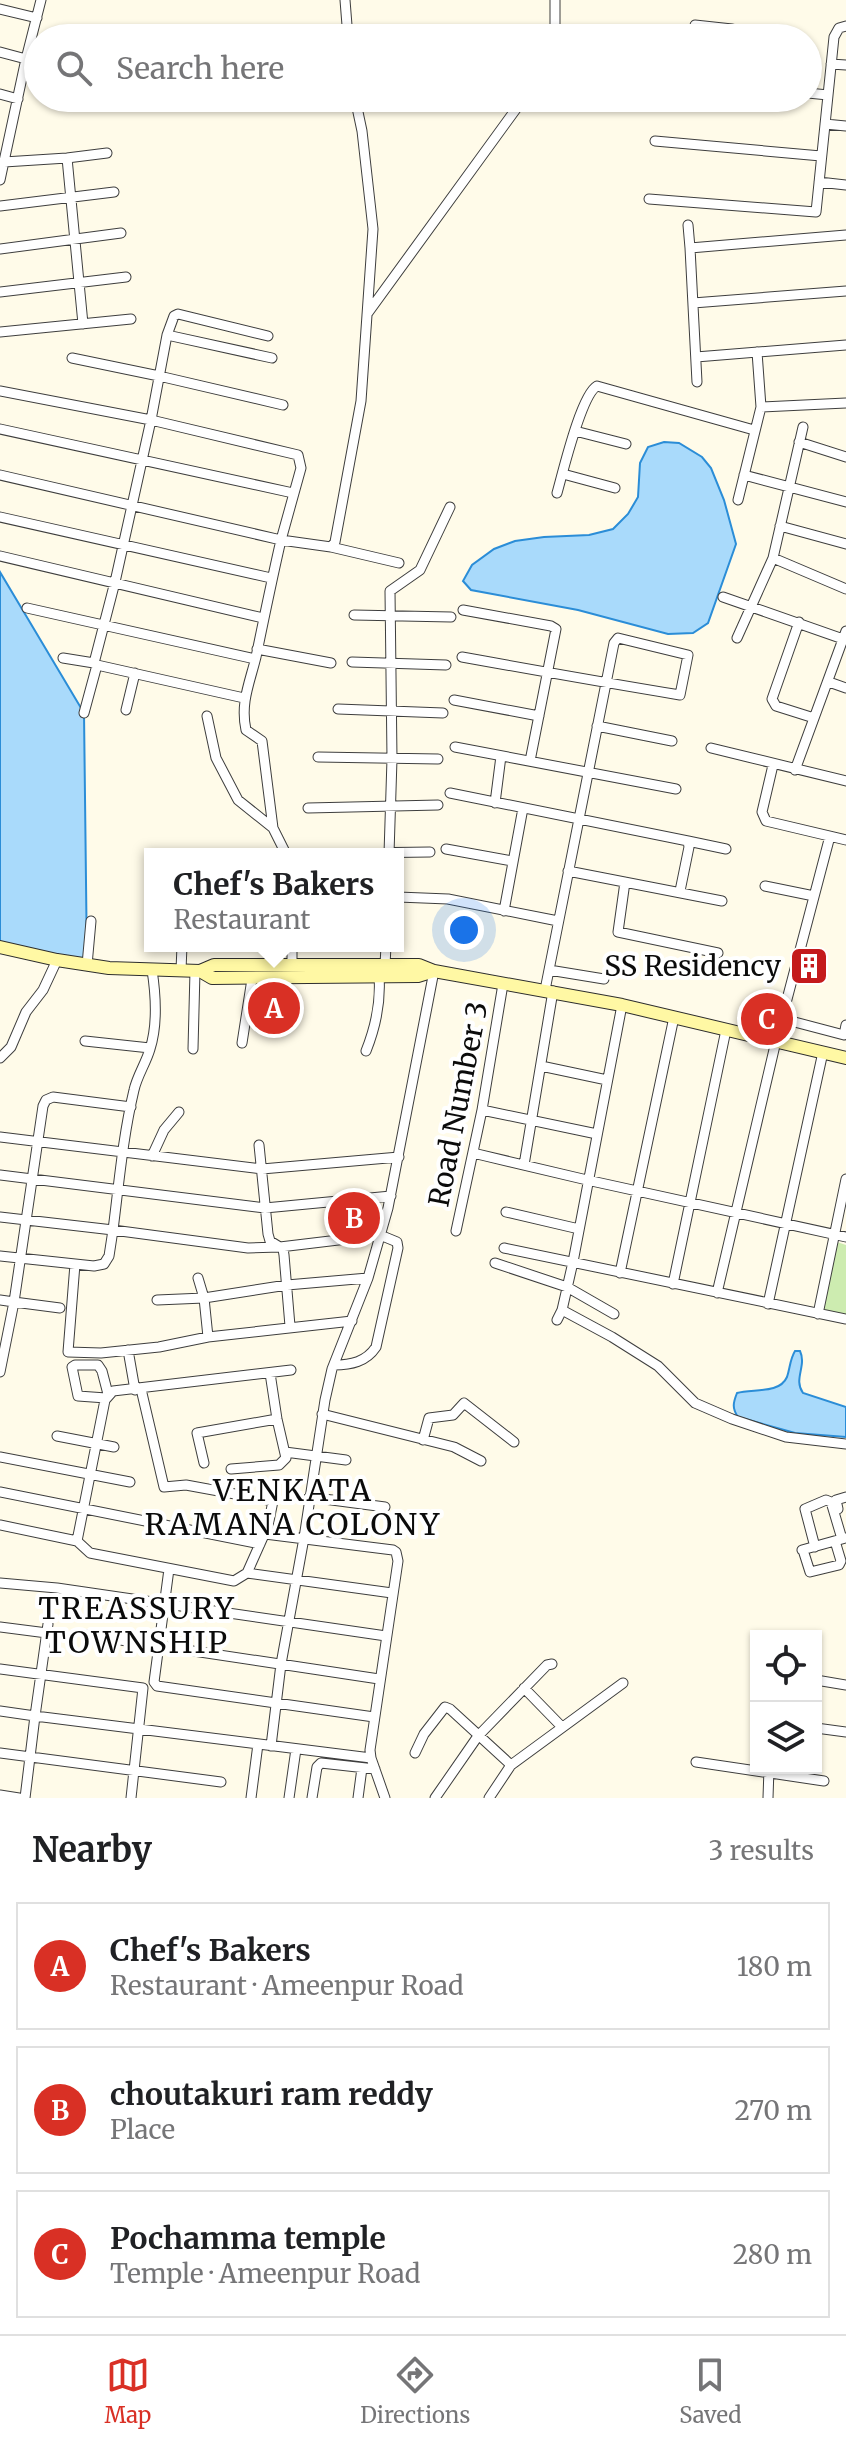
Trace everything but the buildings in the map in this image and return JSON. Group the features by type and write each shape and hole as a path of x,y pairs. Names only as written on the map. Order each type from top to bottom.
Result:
{"street":[{"path":"35,24 41,0"},
{"path":"345,0 347,24"},
{"path":"555,0 555,24"},
{"path":"0,9 37,18"},
{"path":"649,199 816,212 834,37 839,28 846,26"},
{"path":"0,52 24,58"},
{"path":"831,64 846,65"},
{"path":"0,180 4,139 18,99 24,69"},
{"path":"0,94 18,99"},
{"path":"822,94 828,95"},
{"path":"331,547 335,542 361,401 373,229 358,112"},
{"path":"367,314 514,112"},
{"path":"825,124 846,126"},
{"path":"655,141 821,156"},
{"path":"4,162 107,153"},
{"path":"67,158 83,324"},
{"path":"819,182 846,185"},
{"path":"0,206 114,192"},
{"path":"688,225 697,382"},
{"path":"0,249 121,233"},
{"path":"690,248 846,235"},
{"path":"0,292 126,277"},
{"path":"693,303 846,291"},
{"path":"84,713 124,544 171,319 178,314 268,336"},
{"path":"0,332 131,319"},
{"path":"167,335 272,358"},
{"path":"696,357 846,345"},
{"path":"738,500 761,407 757,352"},
{"path":"72,358 283,405"},
{"path":"557,493 589,392 597,386 754,430"},
{"path":"0,391 151,420 298,455 301,468 271,578 244,698 243,717 246,730 262,741 273,828 283,848"},
{"path":"761,407 846,403"},
{"path":"737,638 773,558 803,427"},
{"path":"0,429 293,493"},
{"path":"575,431 626,444"},
{"path":"799,442 846,457"},
{"path":"563,474 615,488"},
{"path":"0,475 281,540 331,547 399,563"},
{"path":"744,475 846,502"},
{"path":"389,848 392,759 390,591 420,570 450,507"},
{"path":"0,517 271,578"},
{"path":"780,526 846,544"},
{"path":"0,556 263,618"},
{"path":"773,558 846,589"},
{"path":"723,597 845,636 795,770"},
{"path":"27,608 256,654 331,663"},
{"path":"463,610 554,627 556,631 530,761"},
{"path":"354,615 451,617"},
{"path":"799,622 772,699 776,706 814,718"},
{"path":"462,657 548,673 606,682 680,695 688,655 618,638 614,643 606,682 597,726 578,820 549,970 541,1066 524,1165"},
{"path":"63,658 244,698"},
{"path":"352,662 446,665"},
{"path":"126,710 135,673"},
{"path":"829,682 846,688"},
{"path":"454,700 539,716"},
{"path":"338,709 443,713"},
{"path":"207,716 216,758 238,800 273,828"},
{"path":"597,726 672,741"},
{"path":"455,747 676,789"},
{"path":"711,748 846,781"},
{"path":"495,803 501,756"},
{"path":"318,757 438,759"},
{"path":"773,765 762,812 766,821 846,840"},
{"path":"450,793 726,849"},
{"path":"308,808 438,805"},
{"path":"504,911 523,808"},
{"path":"717,1293 776,1041 830,836"},
{"path":"680,891 688,841"},
{"path":"446,849 512,861"},
{"path":"404,853 430,852"},
{"path":"568,871 722,901"},
{"path":"625,882 618,932 718,953"},
{"path":"765,886 814,896"},
{"path":"404,897 448,899 558,921"},
{"path":"87,965 91,921"},
{"path":"0,947 87,965 152,970 197,971 214,965 257,974 382,970 419,965 434,971 622,1005 842,1057 845,1030 783,1019"},
{"path":"181,970 182,952"},
{"path":"292,952 292,966"},
{"path":"366,1051 377,1017 385,952"},
{"path":"0,1058 11,1047 26,1012 43,990 57,960"},
{"path":"257,974 292,966 382,970"},
{"path":"0,1256 94,1266 104,1264 109,1256 122,1152 134,1088 155,1026 156,998 152,970"},
{"path":"549,970 604,979"},
{"path":"193,1049 197,971"},
{"path":"271,1746 281,1664 322,1414 334,1365 368,1278 391,1196 434,971"},
{"path":"242,1043 257,974"},
{"name":"Road Number 3","path":"456,1231 482,1110 503,984"},
{"path":"622,1005 560,1315 612,1337 658,1366 695,1403 786,1437 846,1444"},
{"path":"620,1273 674,1017"},
{"path":"673,1284 726,1030"},
{"path":"85,1041 150,1048"},
{"path":"768,1304 823,1052"},
{"path":"541,1066 607,1080"},
{"path":"0,1372 4,1337 22,1258 43,1106 46,1100 53,1097 131,1107"},
{"path":"482,1110 597,1134"},
{"path":"152,1156 164,1130 179,1112"},
{"path":"0,1137 262,1169 399,1157"},
{"path":"259,1145 270,1241 280,1247 284,1255 290,1326"},
{"path":"473,1153 846,1237"},
{"path":"0,1175 265,1208 391,1196"},
{"path":"818,1314 846,1179"},
{"path":"506,1212 579,1229"},
{"path":"0,1217 248,1248 380,1235 395,1240 398,1248 376,1347 361,1361 334,1365"},
{"path":"504,1248 846,1319"},
{"path":"495,1263 567,1287 614,1314"},
{"path":"75,1264 68,1352 101,1353 159,1347 208,1337 352,1321"},
{"path":"198,1278 204,1298 208,1337"},
{"path":"157,1300 204,1298 287,1285 368,1278"},
{"path":"0,1300 60,1308"},
{"path":"0,1525 77,1541 90,1553 169,1569 234,1581 247,1573 265,1534 273,1501 186,1485 164,1487 128,1350"},
{"path":"77,1541 107,1396 98,1365 72,1367 78,1396 107,1396 113,1391 291,1370"},
{"path":"231,1469 279,1465 286,1458 270,1373"},
{"path":"423,1440 429,1418 453,1415 464,1403 514,1442"},
{"path":"322,1414 459,1448 481,1461"},
{"path":"204,1463 197,1433 277,1419"},
{"path":"57,1436 114,1447"},
{"path":"285,1452 346,1460"},
{"path":"0,1457 130,1482"},
{"path":"0,1492 260,1544"},
{"path":"309,1497 385,1507"},
{"path":"811,1548 846,1538 835,1502 846,1497"},
{"path":"826,1500 831,1502 841,1562 810,1572 811,1548 805,1509 826,1500"},
{"path":"811,1548 818,1533"},
{"path":"265,1534 393,1550 397,1555 371,1758 385,1798"},
{"path":"839,1542 846,1565"},
{"path":"169,1569 154,1682 157,1686 374,1717"},
{"path":"247,1573 392,1593"},
{"path":"0,1583 57,1588 386,1636"},
{"path":"0,1627 47,1628 22,1798 0,1795"},
{"path":"87,1635 379,1679"},
{"path":"435,1798 478,1736 547,1665 552,1664"},
{"path":"0,1669 142,1688 131,1798"},
{"path":"822,1681 846,1685"},
{"path":"489,1798 511,1765 623,1683"},
{"path":"524,1688 562,1727"},
{"path":"415,1753 424,1734 445,1707 511,1765"},
{"path":"0,1711 371,1758"},
{"path":"822,1729 846,1732"},
{"path":"251,1798 258,1744"},
{"path":"289,1798 296,1749"},
{"path":"0,1753 221,1782"},
{"path":"696,1762 750,1768"},
{"path":"312,1798 317,1767 321,1763 375,1769"},
{"path":"358,1798 362,1768"},
{"path":"761,1798 767,1774"},
{"path":"768,1774 768,1798"},
{"path":"788,1774 824,1781"}],"green space":[{"path":"837,1242 846,1245 846,1316 821,1313"}],"water":[{"path":"664,442 679,443 702,457 711,468 736,544 708,623 693,633 668,634 578,610 471,590 463,581 472,565 494,549 515,541 589,535 613,529 628,514 638,497 640,463 648,447"},
{"path":"0,572 84,713 87,965 0,942"},
{"path":"795,1351 800,1351 802,1357 799,1383 803,1393 846,1407 846,1437 795,1433 736,1414 734,1405 737,1393 771,1389 783,1383"}],"place":[{"name":"SS Residency","path":"809,966"},
{"name":"Chef's Bakers","path":"274,1008"},
{"name":"Pochamma temple","path":"767,1019"},
{"name":"choutakuri ram reddy","path":"354,1218"}],"district":[{"name":"VENKATA RAMANA COLONY","path":"293,1507"},
{"name":"TREASSURY TOWNSHIP","path":"137,1625"}]}
